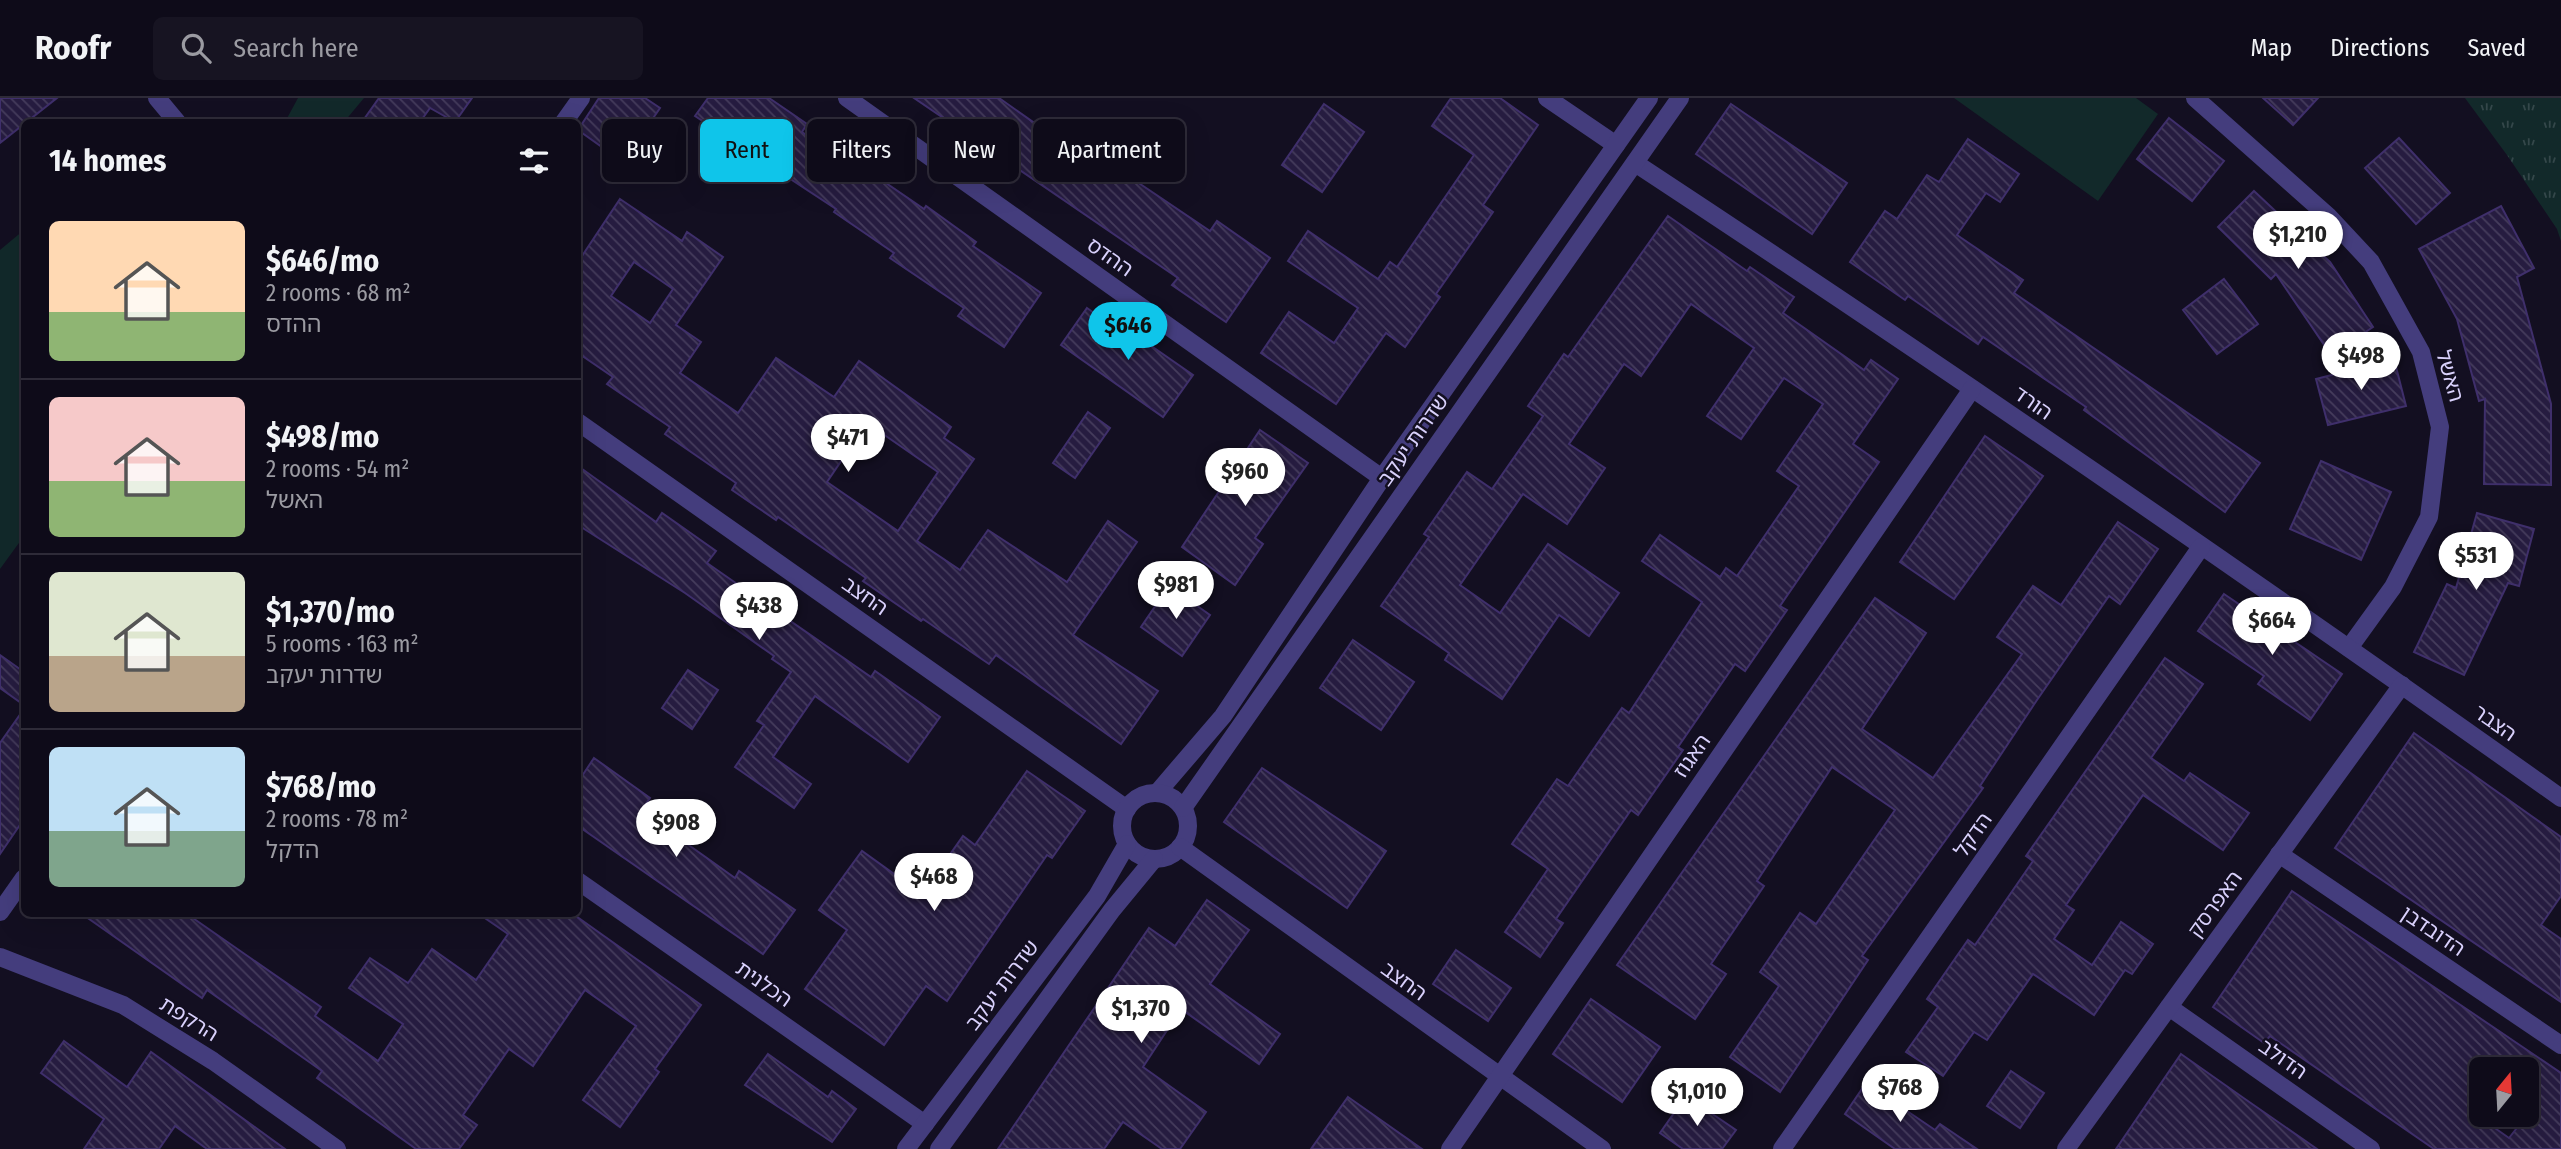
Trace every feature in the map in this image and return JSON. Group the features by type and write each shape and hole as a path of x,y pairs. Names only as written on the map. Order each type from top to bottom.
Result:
{"street":[{"path":"157,98 174,119"},
{"path":"566,119 581,98"},
{"name":"ההדס","path":"847,98 1382,478"},
{"path":"1546,98 1616,145"},
{"name":"שדרות יעקב","path":"1157,793 1223,716 1382,478 1648,98"},
{"name":"שדרות יעקב","path":"1183,808 1681,98"},
{"name":"האשל","path":"2194,98 2328,216 2371,262 2421,352 2440,427 2429,517 2393,587 2349,648"},
{"name":"הורד","path":"1635,163 1972,389 2402,685"},
{"name":"האגוז","path":"1450,1149 1972,389"},
{"name":"החצב","path":"581,424 1127,808"},
{"name":"הדקל","path":"1782,1149 2201,547"},
{"name":"הצבר","path":"2402,685 2561,799"},
{"name":"האפרסק","path":"2066,1149 2402,685"},
{"path":"1157,793 1167,795 1183,808 1188,828 1181,848 1164,858 1154,859 1144,857 1127,844 1122,826 1127,808 1140,796 1157,793"},
{"name":"שדרות יעקב","path":"906,1149 1097,896 1127,844"},
{"name":"החצב","path":"1181,848 1499,1078 1602,1149"},
{"name":"הדובדבן","path":"2279,854 2561,1045"},
{"path":"939,1149 1112,910 1154,859"},
{"path":"0,912 21,882"},
{"name":"הכלנית","path":"581,883 925,1124"},
{"name":"הרקפת","path":"0,957 123,1005 213,1061 337,1149"},
{"name":"הדולב","path":"2169,1007 2371,1149"}],"green space":[{"path":"298,98 364,98 346,119 287,119"},
{"path":"1954,98 2136,98 2158,114 2098,201"},
{"path":"2465,98 2561,98 2561,241 2557,229"},
{"path":"21,232 21,540 0,569 0,250"}],"building":[{"path":"0,98 57,98 30,119 21,119 21,126 0,143"},
{"path":"379,98 472,98 457,119 450,119 430,108 422,119 364,119"},
{"path":"599,98 645,98 660,108 652,119 602,119 602,147 581,132 581,125"},
{"path":"708,98 769,98 807,124 802,132 807,135 807,182 884,182 924,209 926,206 976,242 973,246 1041,293 1004,347 958,316 964,308 890,258 894,253 793,181 793,119 700,119 695,116"},
{"path":"914,98 999,98 1033,122 1033,179 1019,170 1019,119 945,119"},
{"path":"1451,98 1500,98 1538,125 1483,205 1493,212 1436,294 1440,297 1405,347 1386,333 1336,404 1261,353 1289,312 1334,343 1358,308 1288,261 1308,231 1378,279 1390,262 1397,267 1474,155 1432,126"},
{"path":"2263,98 2318,98 2293,125"},
{"path":"1324,104 1364,132 1322,192 1282,165"},
{"path":"1731,104 1847,183 1812,234 1696,154"},
{"path":"2169,118 2224,161 2192,201 2137,159"},
{"path":"2399,138 2450,193 2416,224 2365,168"},
{"path":"1968,139 2019,174 2000,202 1986,193 1957,235 2023,280 2014,293 2260,463 2225,512 2084,410 2086,407 1983,337 1978,344 1908,296 1905,300 1850,262 1885,211 1897,219 1927,175 1939,182"},
{"path":"1037,182 1137,182 1210,231 1217,221 1270,258 1226,322 1172,285 1178,278"},
{"path":"2254,191 2330,262 2373,327 2331,355 2276,274 2271,279 2218,227"},
{"path":"620,199 682,241 687,232 723,257 676,325 701,342 680,373 738,413 776,358 834,397 859,361 951,427 944,438 974,459 917,541 960,570 988,530 1067,582 1108,521 1137,542 1073,635 1158,691 1121,744 996,655 989,664 923,619 921,621 863,581 866,578 778,517 776,520 732,490 736,483 665,434 670,427 607,384 613,377 581,355 581,258","holes":["634,262 673,289 650,323 611,296","867,423 938,472 898,531 827,482"]},
{"path":"2501,206 2534,268 2517,277 2551,404 2551,485 2484,484 2485,399 2479,401 2457,319 2419,249"},
{"path":"1668,216 1747,271 1750,267 1794,297 1783,313 1864,370 1871,360 1898,379 1853,444 1879,462 1780,606 1787,610 1745,671 1735,664 1678,747 1683,750 1638,815 1631,810 1556,919 1563,923 1540,957 1505,932 1548,869 1512,844 1557,779 1568,786 1622,708 1629,713 1702,602 1642,561 1660,535 1720,577 1726,568 1737,576 1799,486 1777,471 1823,404 1784,378 1741,439 1707,416 1754,348 1691,304 1641,376 1624,364 1569,444 1605,468 1567,524 1523,494 1460,585 1500,613 1548,544 1619,593 1589,636 1559,615 1502,699 1445,660 1449,653 1381,606 1429,537 1424,534 1467,472 1492,489 1543,416 1528,406 1564,354 1568,357"},
{"path":"2224,279 2258,324 2217,354 2183,310"},
{"path":"1087,308 1141,346 1144,341 1193,375 1163,417 1061,345"},
{"path":"2394,359 2406,406 2328,425 2316,379"},
{"path":"1088,412 1110,428 1075,478 1053,463"},
{"path":"1260,430 1308,463 1255,538 1263,544 1235,585 1182,547"},
{"path":"1985,436 2043,476 1954,599 1900,562"},
{"path":"2321,461 2391,492 2361,560 2290,529"},
{"path":"581,468 656,522 662,513 716,551 707,563 871,677 875,671 940,717 908,762 815,696 773,757 811,784 794,808 735,767 764,725 757,721 791,672 772,659 774,656 685,593 581,527"},
{"path":"2477,513 2534,529 2519,586 2508,583 2464,675 2414,652 2447,584 2456,588"},
{"path":"2118,522 2158,549 2120,604 2109,596 1980,786 1983,788 1862,956 1868,960 1780,1092 1730,1057 1779,986 1760,972 1800,913 1816,924 1895,810 1832,767 1757,881 1764,886 1711,964 1726,974 1695,1019 1617,965 1875,598 1926,633 1862,729 1933,778 2022,654 1997,637 2033,586 2061,605"},
{"path":"1169,586 1210,615 1182,656 1141,627"},
{"path":"2224,594 2342,674 2310,720 2258,684 2264,676 2198,631"},
{"path":"1353,640 1414,682 1381,730 1320,688"},
{"path":"0,655 21,670 21,703 0,688"},
{"path":"2165,658 2203,684 2151,758 2184,781 2190,773 2249,813 2223,850 2143,795 2066,905 2074,910 2054,939 2092,965 2121,922 2153,944 2132,974 2125,970 2094,1015 2033,974 1987,1040 1974,1032 1943,1076 1906,1052 1938,1007 1927,999 1968,940 1975,945 2033,861 2026,856"},
{"path":"688,670 718,690 692,729 662,708"},
{"path":"21,713 21,823 0,854 0,743"},
{"path":"2414,733 2561,837 2561,896 2541,925 2561,939 2561,1002 2335,848"},
{"path":"594,758 650,798 641,811 735,878 739,871 795,910 763,954 581,828 581,778"},
{"path":"1262,768 1386,851 1347,908 1224,822"},
{"path":"1027,771 1085,811 1052,858 1047,855 947,1001 926,986 884,1045 805,989 847,930 819,910 862,851 922,894 963,836 975,845"},
{"path":"2292,891 2537,1057 2469,1057 2469,1127 2493,1127 2509,1138 2518,1127 2539,1127 2539,1058 2561,1073 2561,1149 2434,1149 2270,1036 2264,1043 2213,1007"},
{"path":"1207,900 1249,930 1210,984 1280,1034 1259,1064 1181,1009 1143,1067 1206,1112 1180,1149 1162,1149 1123,1122 1104,1149 998,1149 1149,928 1175,946"},
{"path":"86,917 191,917 321,1007 315,1016 378,1061 403,1024 349,988 370,958 408,983 432,949 476,980 508,934 483,917 577,917 701,1005 655,1069 659,1072 620,1127 583,1100 636,1026 585,990 533,1066 509,1049 463,1115 477,1125 459,1149 416,1149 317,1078 322,1071 207,990 202,998"},
{"path":"1456,950 1511,988 1488,1021 1433,984"},
{"path":"1591,999 1660,1047 1622,1102 1553,1054"},
{"path":"64,1041 127,1087 151,1052 285,1149 207,1149 175,1126 159,1149 84,1149 104,1119 41,1073"},
{"path":"768,1054 828,1097 832,1091 856,1109 832,1142 745,1085"},
{"path":"2181,1054 2245,1099 2317,1149 2116,1149"},
{"path":"2011,1071 2044,1093 2020,1128 1987,1106"},
{"path":"1866,1083 1935,1130 1940,1124 1977,1149 1895,1149 1845,1114"},
{"path":"1686,1096 1736,1130 1722,1149 1683,1149 1660,1133"},
{"path":"1348,1097 1422,1149 1311,1149"}]}
